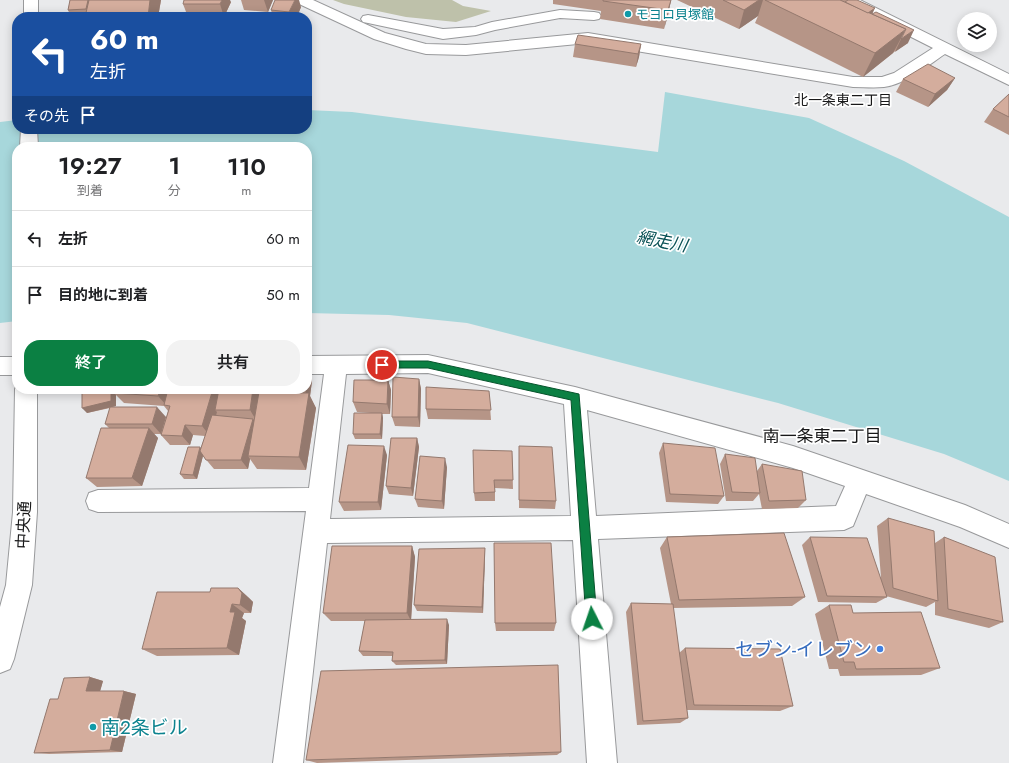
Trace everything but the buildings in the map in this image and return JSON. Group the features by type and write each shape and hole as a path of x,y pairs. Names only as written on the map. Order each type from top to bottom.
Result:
{"main road":[{"path":"31,0 31,12"},
{"path":"849,0 1009,80"},
{"path":"303,1 405,45 426,49 447,50 484,48 569,38 588,38 853,82 884,82 900,76 943,48"},
{"path":"303,1 366,18 443,34 476,31 492,26 560,14 594,16"},
{"path":"312,365 428,364 575,397 793,457 965,517 1009,536"},
{"path":"288,763 336,365"},
{"path":"0,366 12,366"},
{"name":"中央通","path":"0,659 19,585 25,512 26,394"},
{"path":"575,397 602,763"},
{"path":"316,531 585,528 844,518 859,480"},
{"path":"98,501 319,499"}],"green space":[{"path":"333,0 452,0 463,6 491,11 456,22 406,17 344,4"}],"water":[{"name":"網走川","path":"665,92 809,118 904,161 1009,217 1009,481 944,454 778,403 467,323 389,315 312,313 312,142 12,142 12,322 0,323 0,122 12,121 12,134 312,134 312,110 352,112 658,152"}],"place":[{"name":"モヨロ貝塚館","path":"628,14"},
{"name":"セブン-イレブン","path":"880,649"},
{"name":"南2条ビル","path":"93,727"}],"district":[{"name":"北一条東二丁目","path":"843,100"},
{"name":"南一条東二丁目","path":"822,436"}],"route":[{"path":"382,365 428,364 575,397 592,619"}]}
